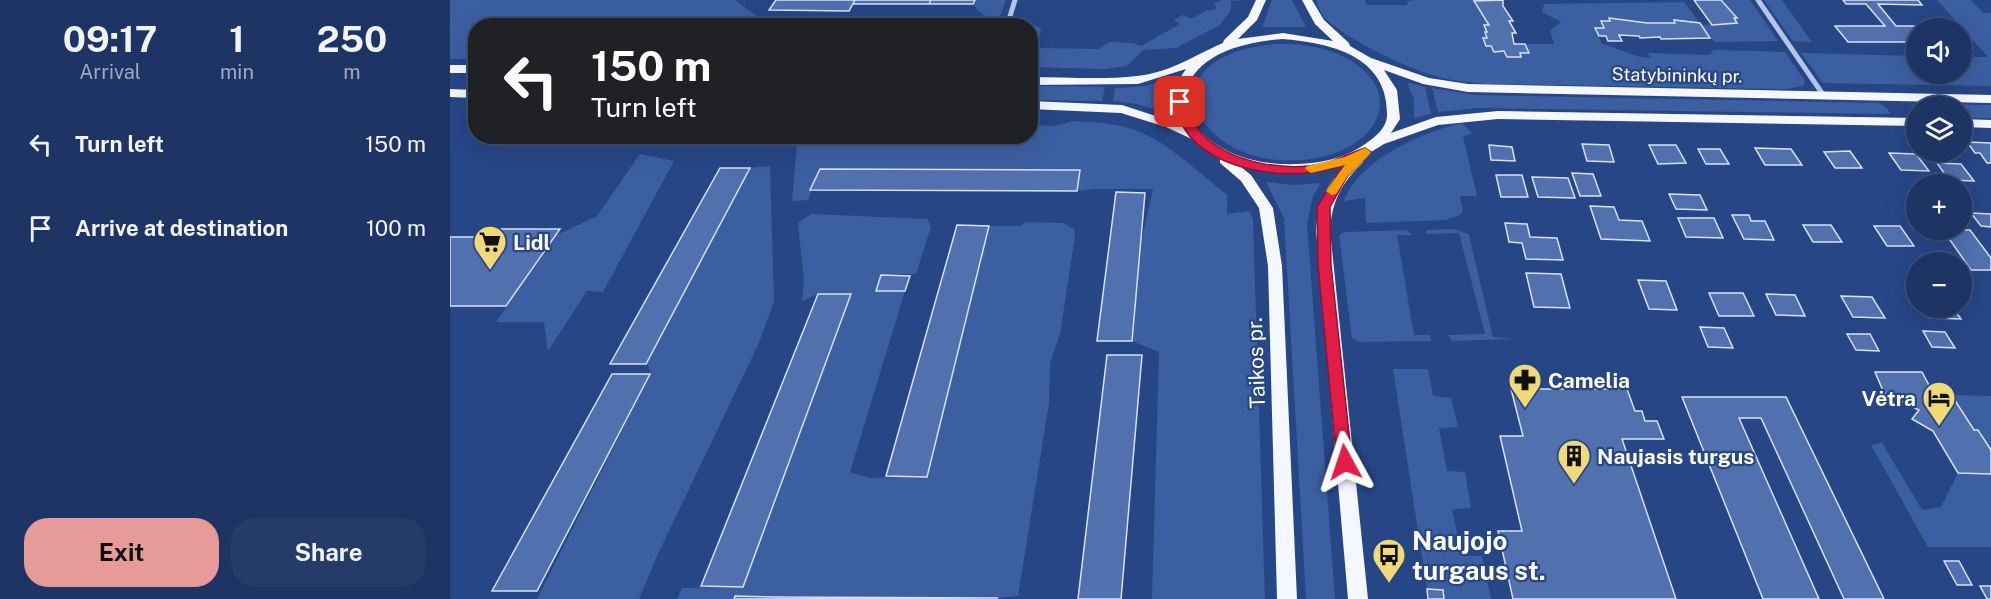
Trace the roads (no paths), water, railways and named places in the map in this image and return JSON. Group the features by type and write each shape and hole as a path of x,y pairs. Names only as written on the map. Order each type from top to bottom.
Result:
{"main road":[{"path":"1038,81 1138,80 1169,72 1204,58 1242,32 1253,18 1260,0"},
{"path":"1307,0 1319,22 1352,51 1366,60 1387,81 1395,106 1388,130 1343,174 1324,207 1323,230 1358,599"},
{"path":"1216,50 1248,39 1283,36 1319,40 1352,51"},
{"path":"1204,58 1185,78 1180,102 1189,127 1205,144"},
{"name":"Statybininkų pr.","path":"1366,60 1427,81 1468,88 1991,99"},
{"path":"450,69 468,69"},
{"path":"450,93 468,94"},
{"path":"1892,98 1897,112 1906,118"},
{"path":"1038,105 1122,109 1170,124 1245,164 1288,170 1330,166 1365,152"},
{"path":"1378,142 1436,121 1455,117 1498,115 1906,122"},
{"path":"1972,123 1991,124"},
{"name":"Taikos pr.","path":"1205,144 1246,178 1266,208 1275,266 1287,599"}],"street":[{"path":"1009,18 1015,0"},
{"path":"1758,0 1824,96"}],"place":[{"name":"Lidl","path":"490,271"},
{"name":"Camelia","path":"1525,409"},
{"name":"Vėtra","path":"1939,427"},
{"name":"Naujasis turgus","path":"1574,485"},
{"name":"Naujojo turgaus st.","path":"1389,584"}]}
